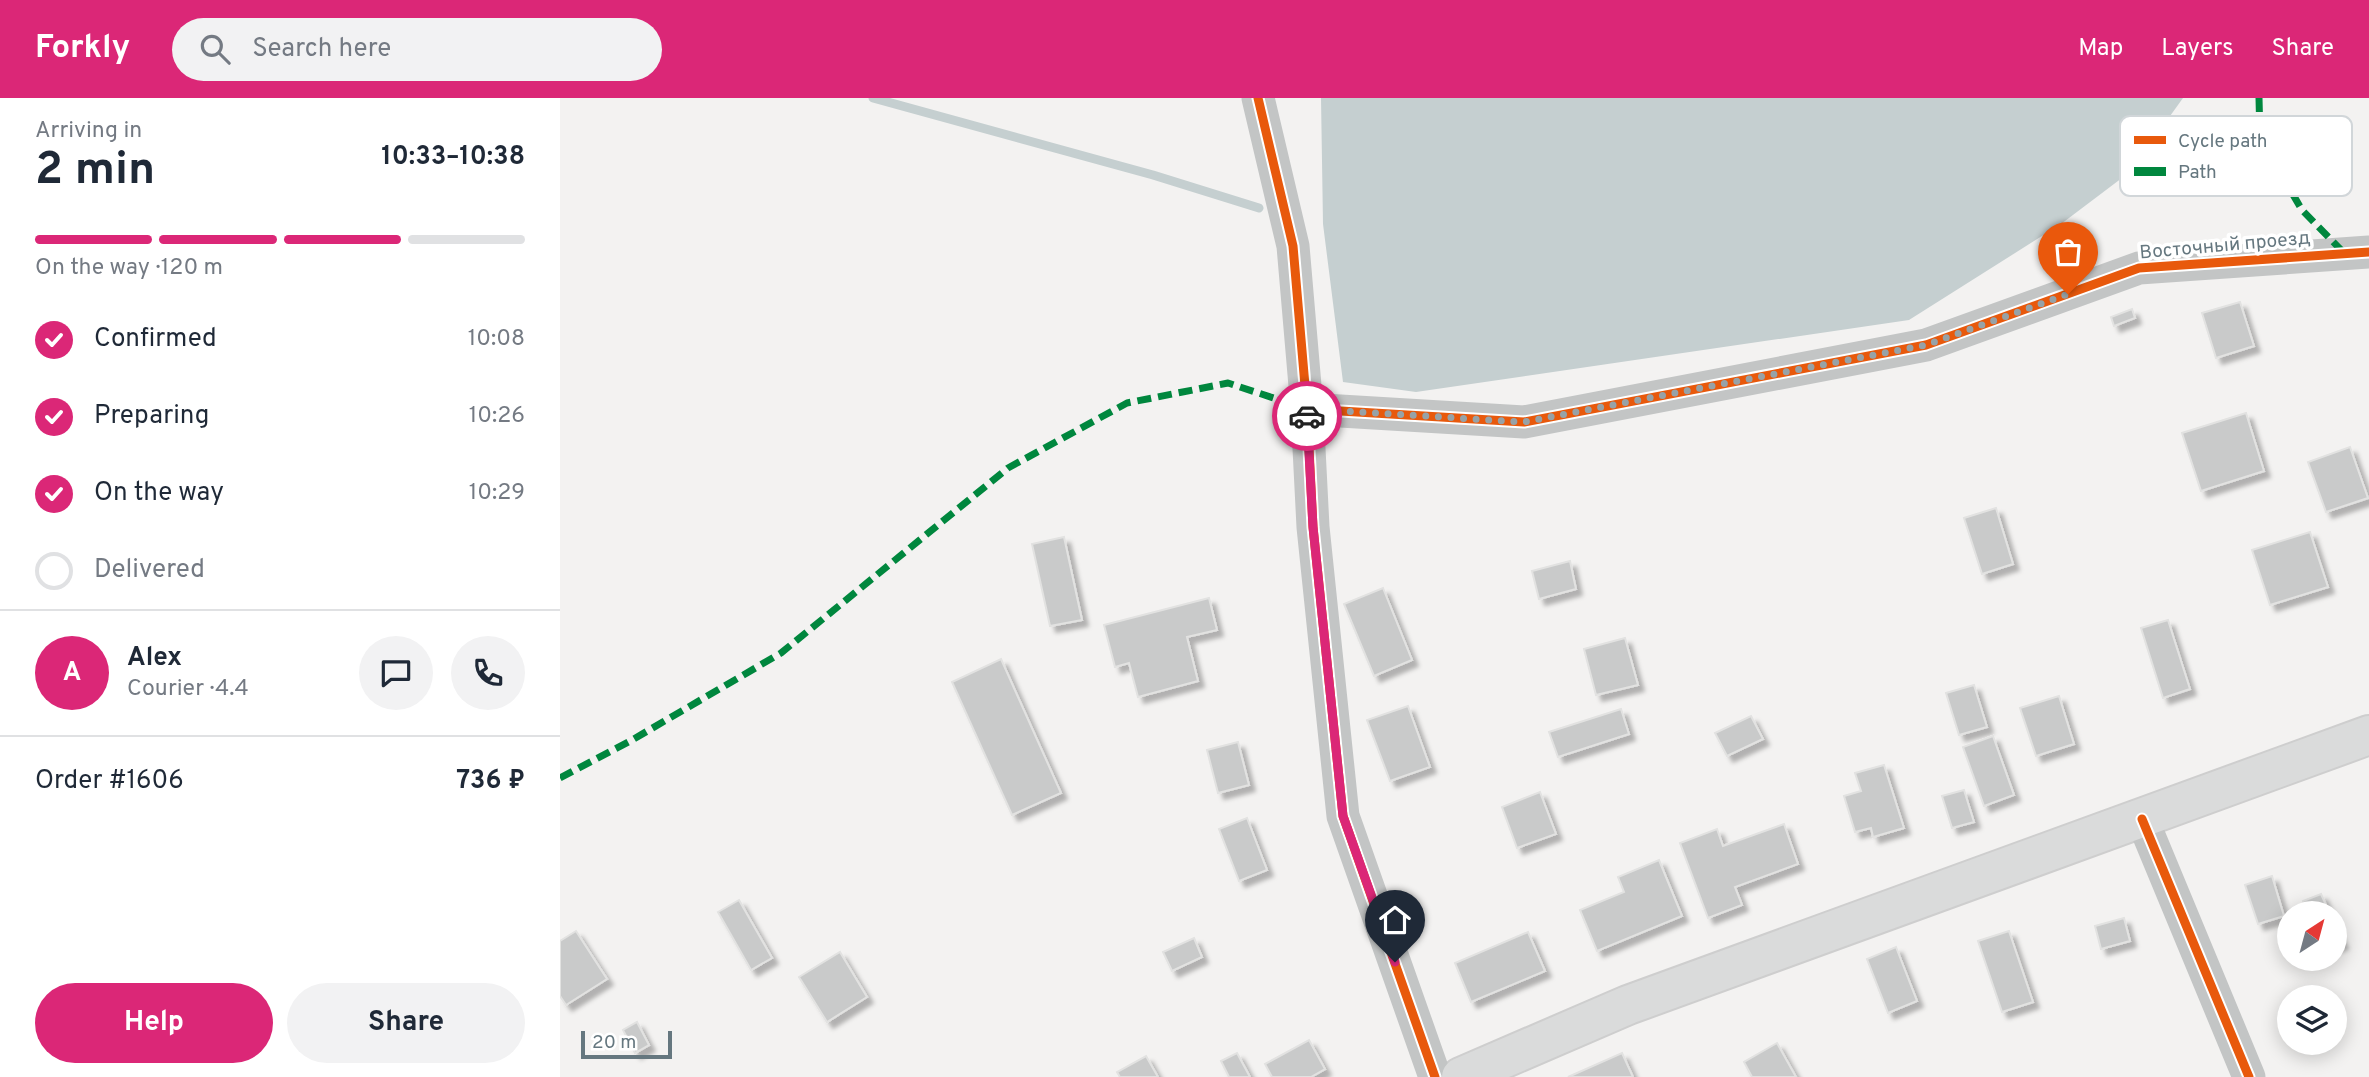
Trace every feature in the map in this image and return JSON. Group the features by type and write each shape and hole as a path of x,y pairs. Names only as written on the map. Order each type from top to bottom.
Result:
{"main road":[{"path":"1461,1077 1628,1005 2369,735"}],"street":[{"path":"1258,98 1293,246 1307,409 1313,527 1343,816 1436,1077"},
{"name":"Восточный проезд","path":"1307,409 1524,422 1926,345 2139,268 2369,252"},
{"path":"2142,819 2249,1077"}],"shaded area":[{"path":"1321,98 2183,98 2170,116 2120,116 2120,179 2061,224 1909,320 1416,392 1343,382 1323,224"}],"building":[{"path":"2240,302 2254,346 2216,358 2202,313"},
{"path":"2132,309 2135,318 2114,326 2111,317"},
{"path":"2246,413 2264,471 2201,491 2182,433"},
{"path":"2350,447 2368,498 2326,512 2308,462"},
{"path":"1996,508 2013,564 1982,574 1964,518"},
{"path":"2310,532 2328,587 2270,605 2252,550"},
{"path":"1064,537 1082,620 1050,626 1032,544"},
{"path":"1570,561 1576,589 1539,599 1532,571"},
{"path":"1383,588 1412,660 1374,676 1344,604"},
{"path":"1209,598 1217,630 1187,637 1198,681 1138,697 1129,663 1115,667 1104,625"},
{"path":"2168,620 2190,689 2163,698 2141,628"},
{"path":"1625,638 1638,685 1596,695 1584,649"},
{"path":"1001,659 1061,793 1012,815 952,682"},
{"path":"1974,685 1987,727 1959,735 1946,693"},
{"path":"2059,696 2074,744 2036,756 2020,708"},
{"path":"1408,706 1430,767 1390,781 1367,720"},
{"path":"1621,709 1629,734 1558,757 1549,732"},
{"path":"1751,716 1763,739 1727,756 1715,733"},
{"path":"1993,736 2014,795 1984,806 1963,747"},
{"path":"1238,742 1249,785 1218,793 1207,750"},
{"path":"1884,765 1904,828 1873,837 1871,828 1855,832 1844,796 1861,791 1855,773"},
{"path":"1964,790 1974,822 1952,828 1942,796"},
{"path":"1540,792 1556,834 1517,848 1502,807"},
{"path":"1247,818 1267,870 1239,881 1219,829"},
{"path":"1784,824 1798,864 1735,887 1742,905 1708,918 1680,843 1717,829 1723,846"},
{"path":"1659,860 1682,916 1597,951 1580,910 1624,892 1618,877"},
{"path":"2272,876 2280,901 2277,901 2277,918 2258,924 2245,885"},
{"path":"2321,894 2324,901 2303,901"},
{"path":"739,900 772,958 751,970 718,912"},
{"path":"2124,918 2130,941 2101,949 2095,926"},
{"path":"576,931 607,979 566,1005 560,996 560,941"},
{"path":"2009,931 2033,1002 2002,1012 1978,941"},
{"path":"1528,932 1545,971 1471,1002 1455,963"},
{"path":"1194,938 1202,957 1172,971 1163,952"},
{"path":"1896,947 1917,1001 1888,1013 1867,959"},
{"path":"840,952 867,997 827,1022 799,977"},
{"path":"637,1022 649,1045 635,1053 623,1030"},
{"path":"1309,1040 1325,1069 1311,1077 1272,1077 1265,1064"},
{"path":"1777,1043 1796,1077 1752,1077 1744,1062"},
{"path":"1237,1053 1250,1077 1229,1077 1221,1061"},
{"path":"1622,1053 1633,1077 1568,1077"},
{"path":"1146,1056 1158,1077 1120,1077 1117,1072"}],"waterway":[{"path":"873,98 1153,175 1259,208"}],"marked path":[{"path":"2259,98 2259,116"},
{"path":"2294,196 2302,210 2345,254"},
{"path":"560,778 632,740 781,653 1008,468 1127,403 1228,383 1307,409"}],"cycle path":[{"path":"1258,98 1293,246 1307,409 1313,527 1343,816 1435,1077"},
{"path":"1307,409 1524,422 1926,345 2139,268 2369,252"},
{"path":"2142,819 2249,1077"}],"way so far":[{"path":"1307,416 1307,409 1524,422 1926,345 2068,294"}],"route":[{"path":"1307,416 1313,527 1343,816 1395,962"}]}
